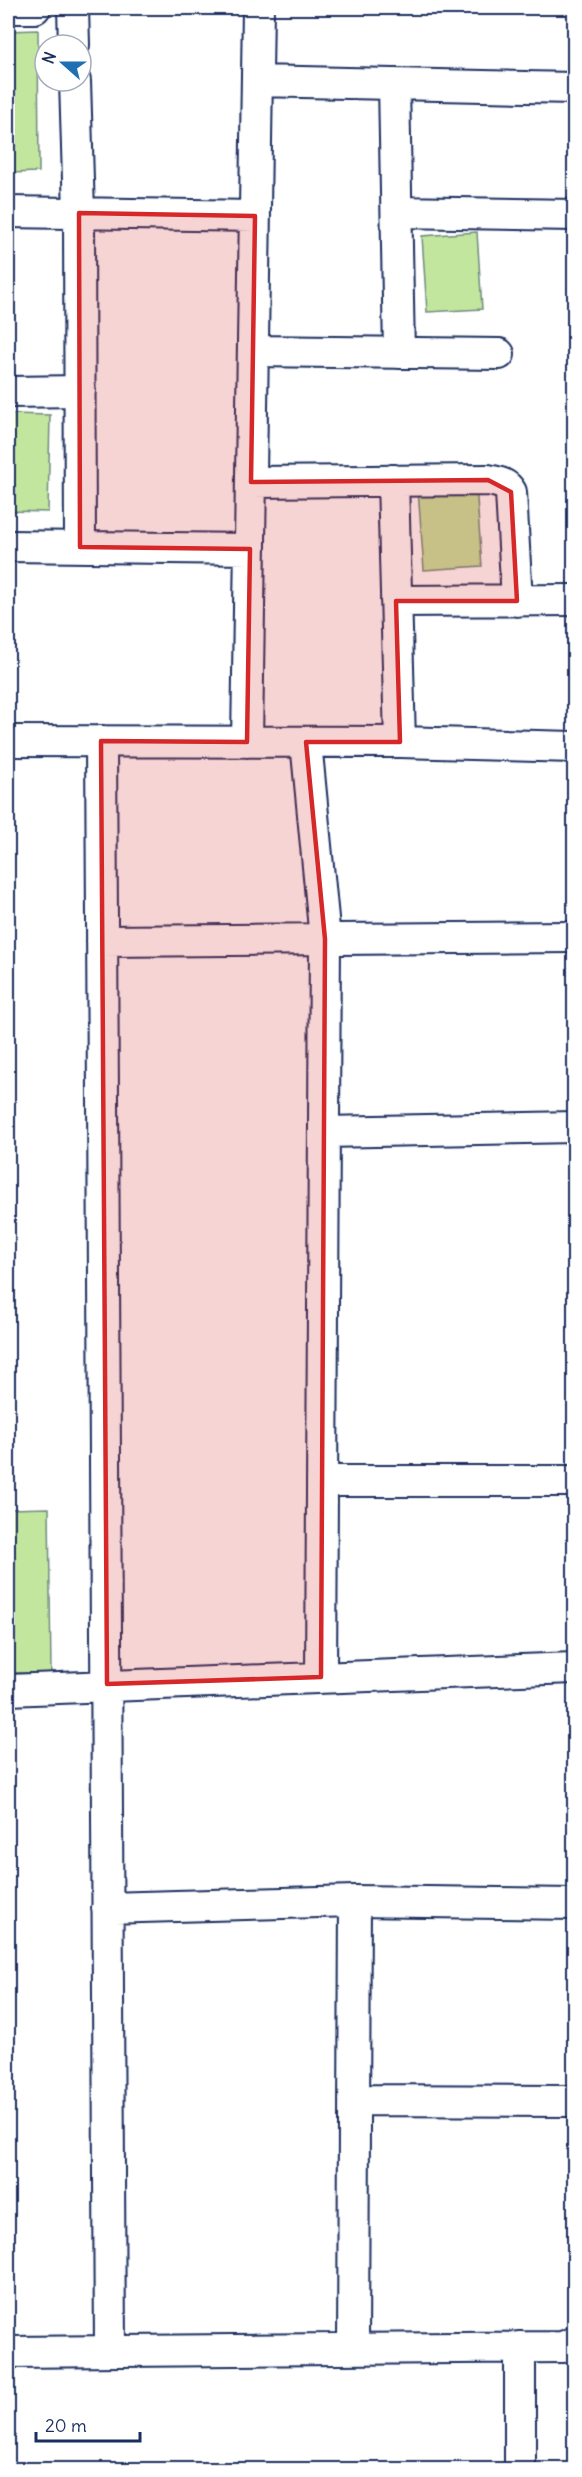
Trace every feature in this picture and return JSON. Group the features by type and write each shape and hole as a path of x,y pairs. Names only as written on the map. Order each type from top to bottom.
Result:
{"street":[{"path":"8,8 35,8"},
{"path":"73,8 74,33"},
{"path":"247,742 258,8"},
{"path":"256,81 574,88"},
{"path":"394,84 399,353"},
{"path":"75,93 80,213 80,547"},
{"path":"8,212 255,216"},
{"path":"397,212 574,215"},
{"path":"253,351 499,354"},
{"path":"8,392 80,391"},
{"path":"393,480 400,742"},
{"path":"251,482 488,480 508,486 512,492 517,601"},
{"path":"8,546 250,549"},
{"path":"396,601 574,600"},
{"path":"8,741 400,742 574,747"},
{"path":"101,741 110,2351"},
{"path":"306,742 325,939 321,1677"},
{"path":"102,941 574,937"},
{"path":"324,1132 574,1127"},
{"path":"322,1481 574,1481"},
{"path":"8,1690 107,1684 574,1668"},
{"path":"107,1908 355,1901 574,1904"},
{"path":"353,2348 355,1901"},
{"path":"354,2100 574,2101"},
{"path":"8,2352 563,2347 574,2342"},
{"path":"520,2347 520,2469"}],"highlighted area":[{"path":"79,213 255,216 251,482 488,480 511,492 517,601 396,601 400,742 306,742 325,939 321,1677 107,1684 101,741 247,742 250,549 80,547"}],"green space":[{"path":"38,30 38,33 33,33 33,93 38,93 39,172 8,173 8,31"},
{"path":"477,232 482,309 427,312 422,236"},
{"path":"8,414 50,415 48,512 8,511"},
{"path":"476,485 482,566 424,570 418,490"},
{"path":"49,1508 51,1673 8,1673 8,1509"}]}
